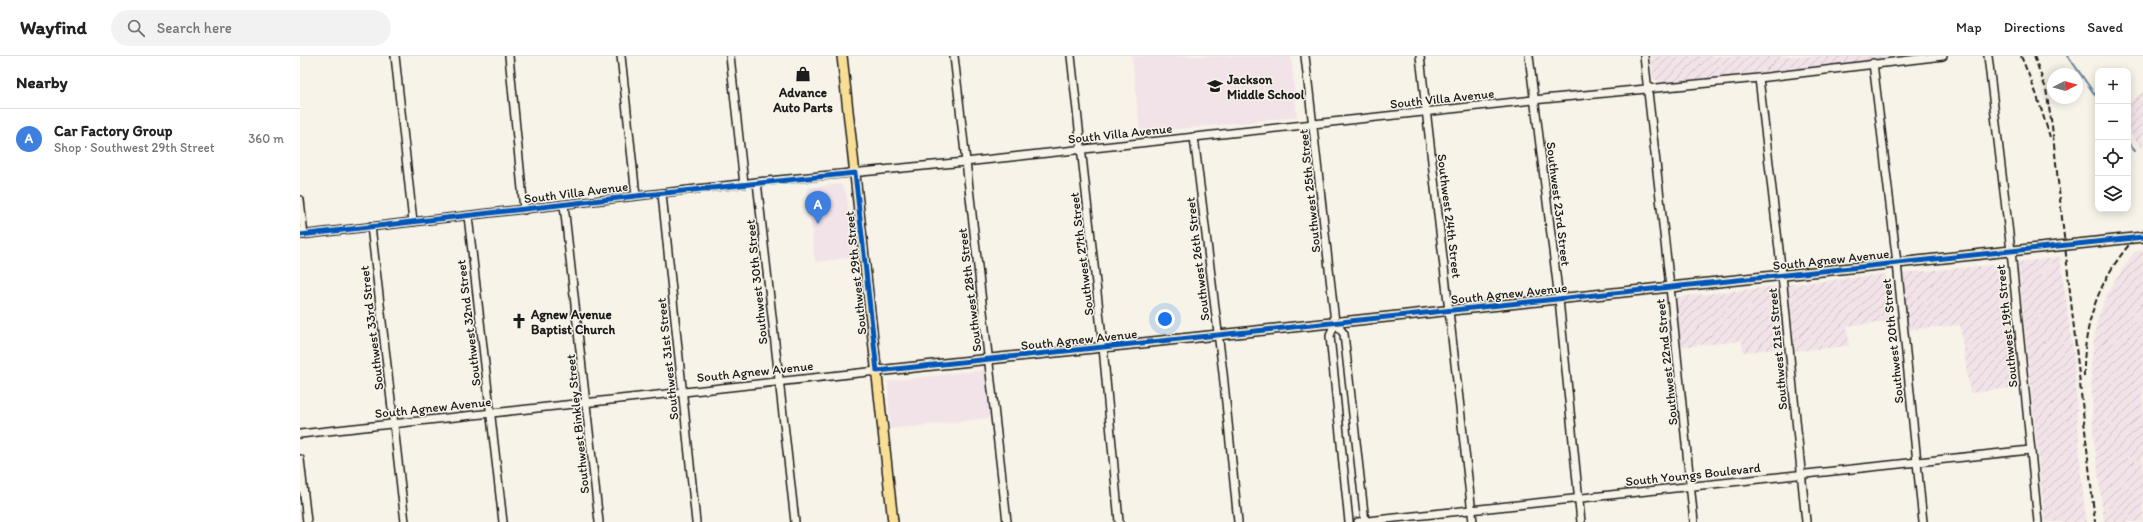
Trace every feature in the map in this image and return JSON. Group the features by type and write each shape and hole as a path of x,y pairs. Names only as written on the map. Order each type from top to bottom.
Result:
{"main road":[{"name":"Southwest 29th Street","path":"842,56 893,522"},
{"name":"South Agnew Avenue","path":"877,371 2143,237"}],"street":[{"path":"396,56 413,222"},
{"path":"509,56 524,210"},
{"path":"621,56 636,196"},
{"path":"730,56 744,184"},
{"name":"Southwest 28th Street","path":"954,56 1007,522"},
{"name":"Southwest 27th Street","path":"1071,56 1103,347 1119,522"},
{"name":"Southwest 25th Street","path":"1305,56 1335,322 1330,336 1349,522"},
{"name":"Southwest 24th Street","path":"1420,56 1425,111 1450,311 1472,522"},
{"name":"Southwest 23rd Street","path":"1529,56 1533,100 1559,299 1581,522"},
{"name":"Southwest 22nd Street","path":"1644,56 1670,287 1694,522"},
{"name":"South Villa Avenue","path":"302,235 757,182 965,162 1313,125 1425,111 1759,78 1873,63 1943,56"},
{"name":"Southwest 19th Street","path":"1988,56 2011,251 2038,522"},
{"name":"Southwest 20th Street","path":"1873,63 1897,263 1923,522"},
{"name":"Southwest 21st Street","path":"1759,78 1782,275 1806,522"},
{"name":"Southwest 26th Street","path":"1194,137 1218,335 1238,522"},
{"name":"Southwest 30th Street","path":"757,182 795,522"},
{"name":"Southwest 31st Street","path":"662,194 696,522"},
{"path":"300,200 302,235"},
{"name":"Southwest Binkley Street","path":"564,204 599,522"},
{"name":"Southwest 32nd Street","path":"468,216 502,522"},
{"name":"Southwest 33rd Street","path":"371,226 405,522"},
{"name":"Southwest 25th Street","path":"1335,322 1344,334 1363,522"},
{"name":"South Agnew Avenue","path":"300,434 877,371"},
{"name":"South Youngs Boulevard","path":"1363,522 1471,509 1579,499 2030,450"},
{"path":"300,459 307,522"}],"shaded area":[{"name":"Jackson Middle School","path":"1132,56 1291,56 1297,117 1140,133"},
{"path":"1651,56 1912,56 1662,83 1653,78"},
{"path":"2143,92 2143,151 2131,133 2131,102"},
{"path":"840,184 846,191 854,257 815,262 807,188"},
{"path":"2143,250 2143,522 2104,522 2093,430 2091,365 2096,324 2107,293 2134,252"},
{"path":"2060,257 2074,358 2081,476 2086,522 2045,522 2018,262"},
{"path":"2004,264 2019,387 1970,393 1960,325 1908,330 1903,273"},
{"path":"1886,274 1891,321 1847,326 1849,346 1796,351 1796,347 1743,352 1742,341 1680,347 1675,300 1678,297"},
{"path":"984,370 990,418 890,429 888,381"}],"waterway":[{"path":"2068,56 2095,95"},
{"path":"2131,146 2135,151"}],"railway":[{"path":"2021,56 2036,93 2050,137"},
{"path":"2034,56 2046,89 2052,126 2095,522"},
{"path":"2084,376 2087,335 2091,315 2098,297 2116,262 2143,230"}],"cycle path":[{"path":"300,235 636,196 855,173 877,371 2143,237"}],"place":[{"name":"Advance Auto Parts","path":"803,74"},
{"name":"Jackson Middle School","path":"1215,86"},
{"name":"Car Factory Group","path":"818,224"},
{"name":"Agnew Avenue Baptist Church","path":"519,321"}]}
